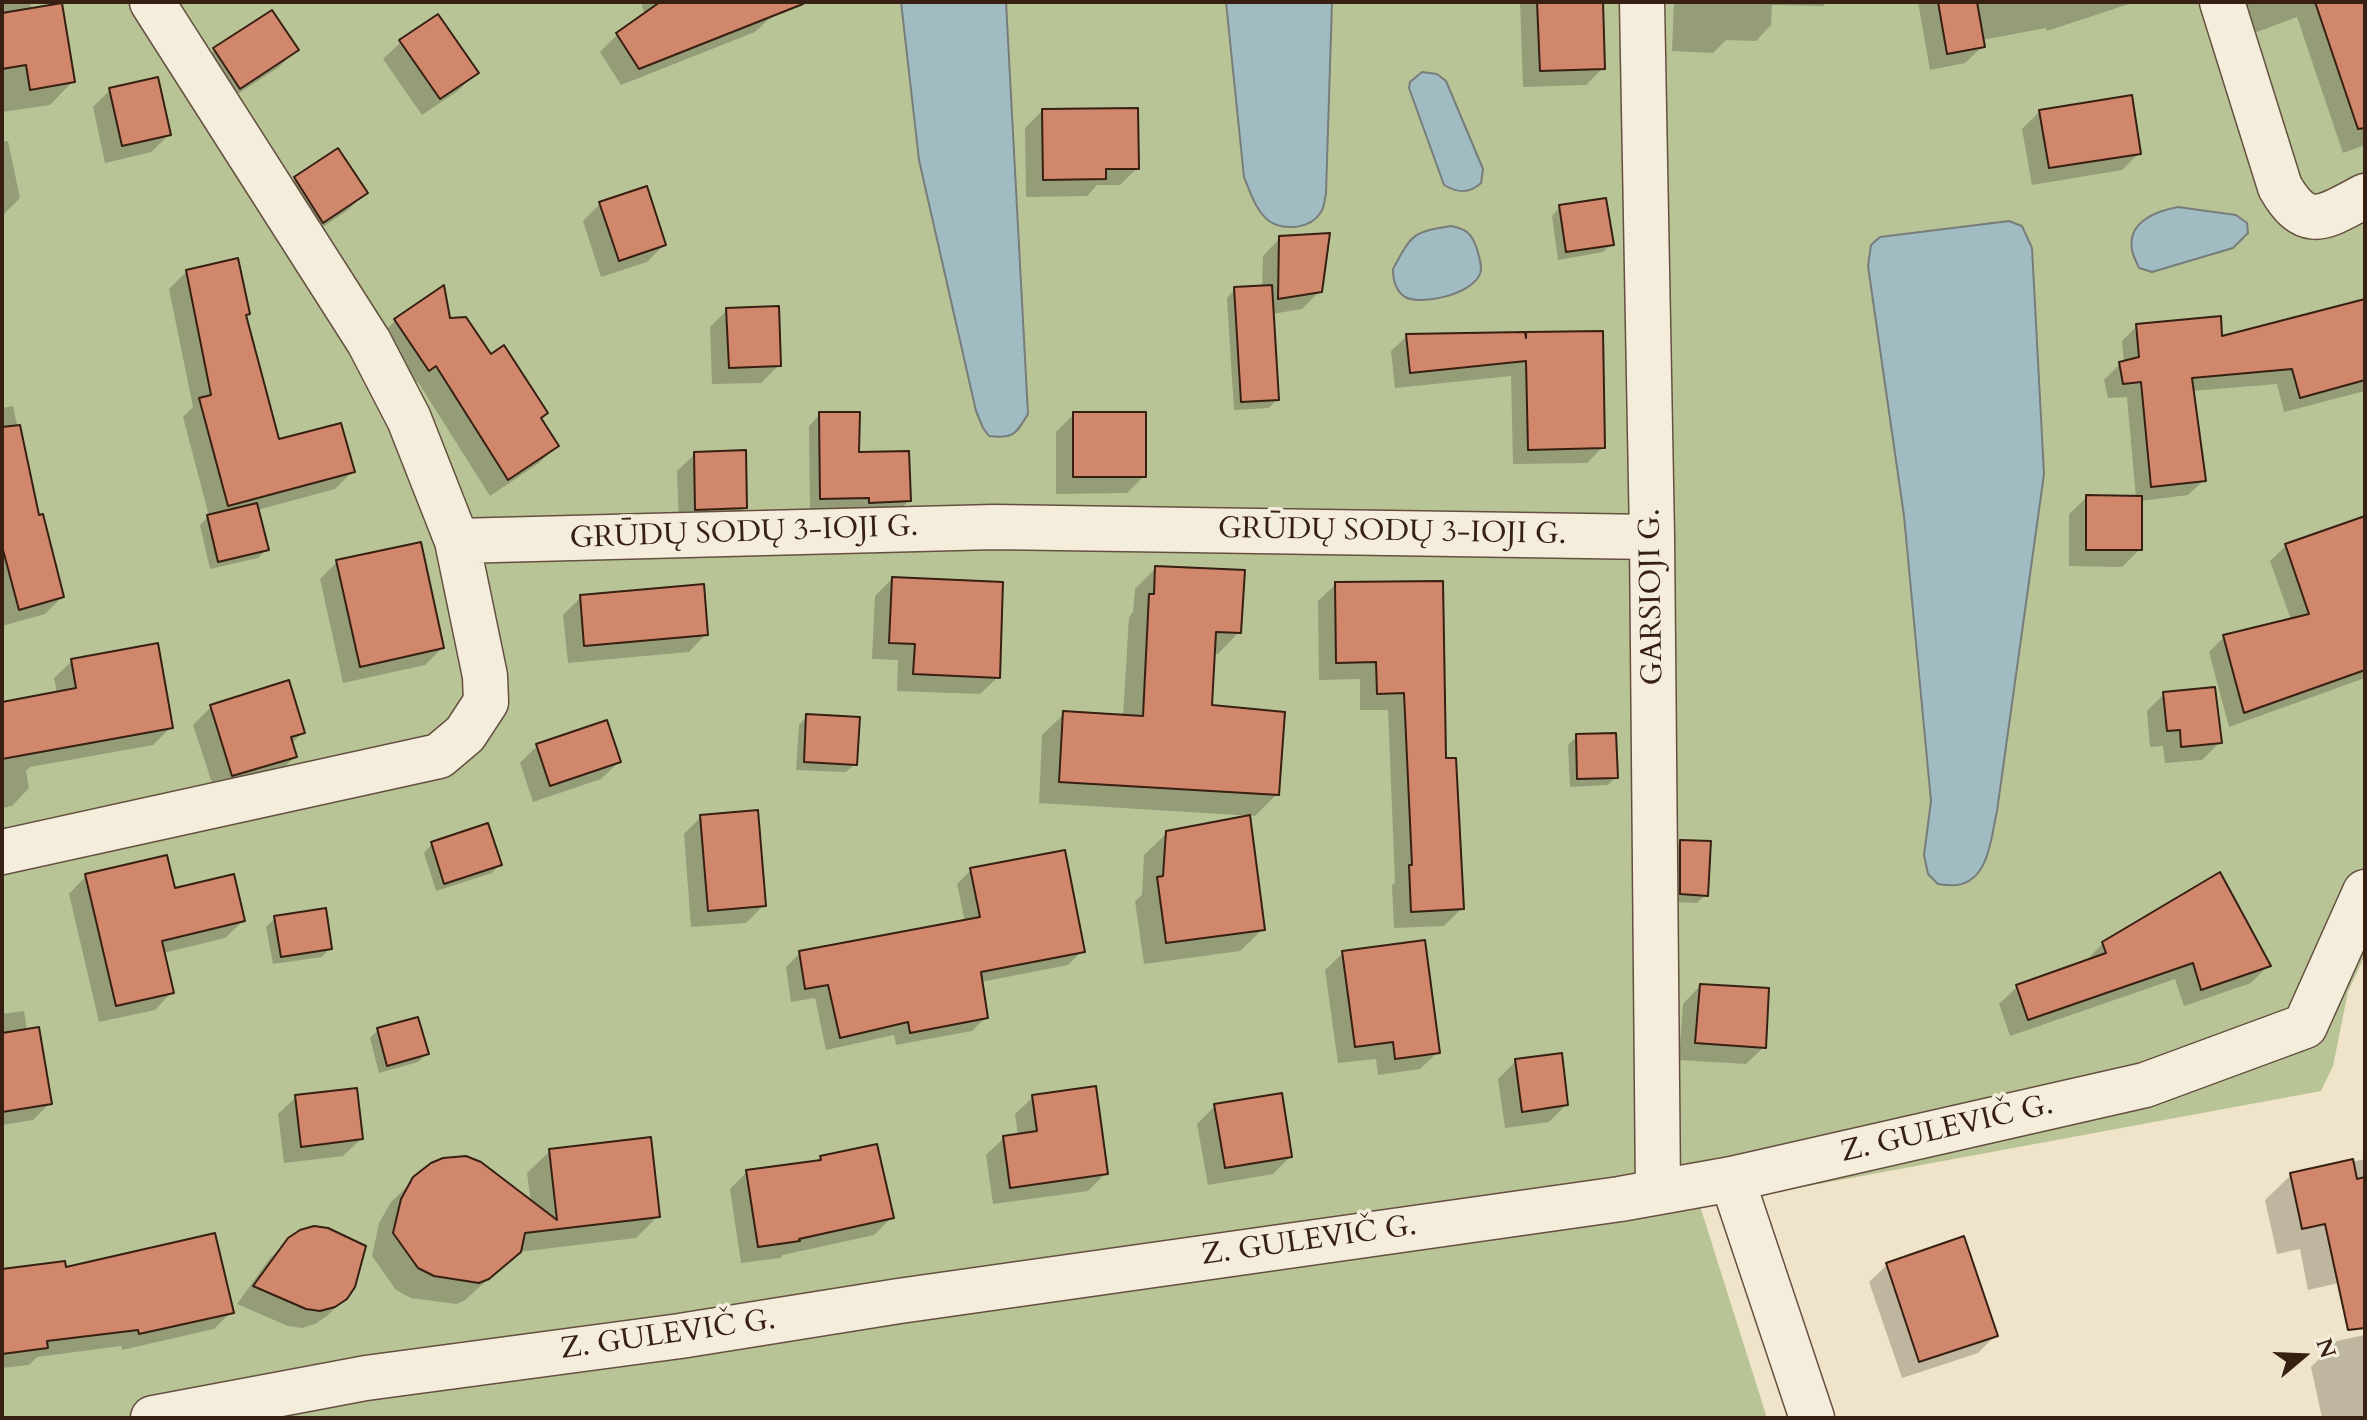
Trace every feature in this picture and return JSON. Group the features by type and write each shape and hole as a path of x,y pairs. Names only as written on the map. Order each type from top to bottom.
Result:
{"street":[{"path":"2,852 439,756 465,734 486,702 485,676 457,541 409,419 369,342 152,2"},
{"name":"GARSIOJI G.","path":"1642,2 1652,537 1658,1192"},
{"path":"2222,2 2280,187 2290,203 2310,217 2324,217 2365,196"},
{"name":"GRŪDŲ SODŲ 3-IOJI G.","path":"457,541 994,527 1652,537"},
{"name":"Z. GULEVIČ G.","path":"153,1418 366,1378 680,1336 899,1301 1620,1199 1732,1179 2145,1085 2305,1026 2365,892"},
{"path":"1732,1179 1812,1418"}],"green space":[{"path":"2,2 2365,2 2365,955 2348,992 2333,1066 2321,1091 1700,1206 1767,1418 2,1418"}],"water":[{"path":"901,2 1006,2 1028,414 1017,431 1009,436 989,436 976,411 919,160"},
{"path":"1226,2 1332,2 1326,193 1324,206 1317,218 1304,225 1282,226 1264,217 1244,177"},
{"path":"1422,72 1437,74 1446,81 1483,169 1481,183 1468,191 1454,190 1444,185 1409,88 1410,82"},
{"path":"2178,207 2236,215 2247,223 2248,233 2233,248 2152,272 2139,268 2132,250 2134,232 2152,215"},
{"path":"2009,221 2022,226 2032,248 2044,474 1990,844 1983,866 1976,875 1957,885 1948,885 1938,884 1928,874 1924,855 1931,801 1904,516 1868,266 1871,245 1880,237"},
{"path":"1451,226 1465,231 1473,240 1480,262 1480,274 1467,287 1446,296 1423,300 1405,297 1399,292 1393,269 1405,248 1421,233"}],"building":[{"path":"660,2 803,4 639,69 616,33"},
{"path":"1537,2 1603,2 1605,69 1540,71"},
{"path":"1938,2 1977,2 1985,47 1947,54"},
{"path":"2315,2 2365,2 2365,128 2358,129"},
{"path":"62,3 75,82 30,90 26,65 2,69 2,13"},
{"path":"272,10 299,50 240,89 213,48"},
{"path":"438,14 479,73 440,99 399,40"},
{"path":"158,77 171,135 122,146 109,88"},
{"path":"2132,95 2141,154 2049,168 2039,110"},
{"path":"1138,108 1139,169 1106,169 1106,179 1043,180 1042,109"},
{"path":"338,148 368,193 323,223 294,177"},
{"path":"647,186 666,245 619,261 599,202"},
{"path":"1606,198 1614,245 1566,252 1559,205"},
{"path":"1330,233 1322,292 1278,299 1279,236"},
{"path":"238,258 250,314 246,315 279,439 341,423 355,472 228,506 199,398 211,395 186,270"},
{"path":"444,285 450,318 466,317 491,354 504,345 548,413 541,418 559,446 508,480 436,366 429,371 394,319"},
{"path":"1272,285 1279,400 1241,402 1234,287"},
{"path":"2365,299 2365,380 2300,398 2292,369 2192,378 2206,481 2151,487 2141,382 2123,384 2119,362 2139,357 2136,324 2221,316 2222,336"},
{"path":"779,306 781,366 729,368 726,308"},
{"path":"1603,331 1605,448 1528,450 1526,361 1410,373 1406,334 1525,332 1526,338 1526,332"},
{"path":"819,412 860,412 859,452 909,451 911,501 869,503 869,498 820,499"},
{"path":"1073,412 1146,412 1146,477 1073,477"},
{"path":"20,425 39,515 43,514 64,597 19,610 2,546 2,427"},
{"path":"746,450 747,508 695,510 694,452"},
{"path":"2086,495 2142,496 2142,550 2086,550"},
{"path":"257,503 269,550 218,562 207,515"},
{"path":"2365,516 2365,670 2244,713 2223,635 2309,614 2285,544"},
{"path":"421,542 444,648 360,667 336,560"},
{"path":"1155,566 1245,570 1241,633 1216,632 1212,705 1285,712 1279,795 1059,782 1063,711 1143,716 1149,594 1154,594"},
{"path":"892,577 1003,582 1000,678 913,674 915,644 889,643"},
{"path":"1443,581 1446,758 1456,758 1464,909 1411,912 1409,865 1412,865 1404,693 1377,694 1376,662 1336,663 1335,582"},
{"path":"704,584 708,635 584,646 580,595"},
{"path":"158,643 173,728 2,759 2,702 76,688 71,659"},
{"path":"289,680 305,733 291,737 297,757 232,776 210,705"},
{"path":"2215,687 2222,743 2181,747 2180,730 2167,731 2163,692"},
{"path":"806,714 860,717 857,765 804,762"},
{"path":"607,720 621,762 550,786 536,744"},
{"path":"1616,733 1618,778 1577,779 1576,734"},
{"path":"758,810 766,906 708,911 700,815"},
{"path":"1250,815 1265,930 1166,943 1157,877 1163,876 1166,831"},
{"path":"488,823 502,865 444,884 431,842"},
{"path":"1680,840 1711,841 1708,896 1680,894"},
{"path":"1065,850 1085,952 981,972 988,1018 910,1033 908,1022 840,1038 828,985 805,989 799,951 980,917 970,868"},
{"path":"167,855 175,888 234,874 245,921 162,941 174,993 116,1006 85,874"},
{"path":"2220,872 2271,966 2201,990 2193,963 2028,1020 2016,985 2106,953 2102,942"},
{"path":"326,908 332,949 281,957 274,916"},
{"path":"1425,940 1440,1053 1395,1059 1393,1042 1355,1047 1342,951"},
{"path":"1700,984 1769,988 1766,1048 1695,1043"},
{"path":"418,1017 429,1054 387,1066 377,1028"},
{"path":"39,1027 52,1104 2,1112 2,1033"},
{"path":"1562,1053 1568,1105 1522,1112 1515,1059"},
{"path":"1096,1086 1108,1174 1010,1188 1003,1136 1037,1131 1032,1095"},
{"path":"357,1088 363,1139 301,1147 295,1095"},
{"path":"1282,1093 1292,1157 1225,1168 1214,1104"},
{"path":"651,1137 660,1217 525,1233 521,1252 489,1279 479,1283 434,1276 418,1268 393,1233 401,1199 413,1177 443,1158 466,1156 481,1162 557,1220 549,1149"},
{"path":"877,1144 894,1218 800,1241 758,1247 746,1170 821,1160 820,1156"},
{"path":"2353,1159 2357,1179 2365,1177 2365,1328 2348,1330 2325,1224 2302,1229 2290,1173"},
{"path":"314,1226 328,1228 366,1246 355,1287 347,1299 335,1307 320,1311 306,1309 253,1286 288,1238"},
{"path":"215,1233 234,1313 139,1334 138,1330 47,1341 48,1348 2,1354 2,1269 65,1261 66,1267"},
{"path":"1964,1236 1998,1336 1919,1362 1886,1263"}]}
